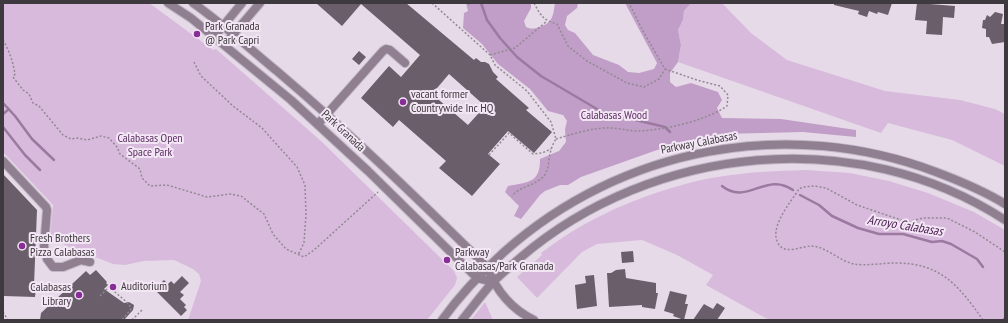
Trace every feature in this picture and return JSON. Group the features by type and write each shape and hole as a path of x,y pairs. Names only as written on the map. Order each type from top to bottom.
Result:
{"street":[{"name":"Park Granada","path":"168,3 191,18 318,124 477,278"},
{"name":"Park Granada","path":"193,3 223,25 328,114 376,158 487,267 499,292 514,308 534,320"},
{"path":"214,37 242,3"},
{"path":"224,45 260,3"},
{"path":"318,124 383,51 386,49 390,50 405,63"},
{"name":"Parkway Calabasas","path":"442,320 487,267 524,234 564,207 596,189 636,172 676,158 730,148 773,145 822,146 854,150 891,157 925,168 960,181 1005,204"},
{"path":"462,320 493,282 551,234 577,217 602,204 656,180 689,171 733,163 763,160 819,160 856,164 888,170 922,180 956,194 1005,220"},
{"path":"3,161 46,207 44,247 47,258 53,266 63,267 81,260 90,262"},
{"path":"477,278 493,282"}],"path":[{"path":"432,3 490,55 495,65 527,91 551,122 556,139 551,149 548,168 543,177 516,191 512,196"},
{"path":"468,4 472,3"},
{"path":"534,3 540,14 547,21 557,24 568,46 587,61 627,83 644,87 659,79 665,69"},
{"path":"556,139 604,128 639,131 671,126 716,114 727,106 728,95 720,86 665,69 629,3"},
{"path":"490,55 515,48 547,21"},
{"path":"3,40 9,48 15,74 13,77 23,90 29,94 33,103 39,106 63,135 71,139 88,140 101,136 109,138 117,147 120,154 140,170 142,178 150,186 168,184 207,198 230,194 241,196 264,214 273,234 286,249 298,255 304,257 314,250 384,187"},
{"path":"194,62 201,76 233,106 262,128 297,167 306,185 304,243 298,255"},
{"path":"489,155 509,132 535,155 551,149"},
{"path":"983,320 964,294 952,282 938,272 923,266 907,263 852,264 812,246 785,249 780,246 777,240 777,225 799,189 814,186 826,188 857,205 878,213 894,216 902,221 907,222 923,218 946,218 975,232 1005,252"},
{"path":"100,296 109,287 129,304 131,310 122,320"},
{"path":"3,308 3,312 8,320"},
{"path":"132,320 142,310"}],"green space":[{"name":"Calabasas Open Space Park","path":"3,3 149,3 213,50 216,49 321,141 454,271 457,278 455,285 427,320 188,320 201,281 199,274 193,269 174,260 144,261 125,265 113,264 50,239 53,205 3,152"},
{"name":"Calabasas Wood","path":"466,3 531,3 531,8 524,21 526,27 536,28 550,21 553,15 555,3 578,3 577,8 567,16 565,25 568,30 575,33 593,55 619,65 628,72 639,73 654,69 657,63 625,3 691,3 684,11 683,20 678,30 681,45 678,62 670,73 670,82 676,87 691,83 718,92 722,100 717,108 722,118 781,119 856,130 856,137 803,132 722,134 657,150 581,177 568,185 560,185 545,191 521,219 514,216 519,206 505,192 508,186 532,180 538,173 540,159 559,151 566,142 565,129 567,121 563,115 548,111 530,89 498,64 482,44 463,28 464,13 468,11"},
{"path":"691,3 722,3 751,33 787,60 885,91 960,100 995,109 1005,114 1005,166 952,140 888,123 881,133 678,62 681,45 678,30 683,20 684,11"},
{"path":"806,170 850,173 889,181 928,193 974,212 1005,230 1005,320 769,320 706,285 713,275 677,255 642,240 597,244 582,252 537,298 517,277 542,255 541,253 556,242 600,216 631,202 684,184 711,178 773,171"},
{"path":"485,302 493,320 471,320"}],"building":[{"name":"vacant former Countrywide Inc HQ","path":"316,3 406,3 474,60 476,58 481,62 489,64 493,72 498,77 496,79 529,108 526,110 552,132 534,153 508,131 488,154 500,164 472,196 439,168 446,161 399,120 393,127 361,98 389,66 401,77 420,55 361,4 342,26","holes":["449,74 485,106 468,125 432,94"]},
{"path":"834,3 892,3 888,15 878,12 877,14 869,11 867,17 858,14 859,11 834,5"},
{"path":"917,3 955,6 954,18 943,17 942,35 926,34 927,21 915,20"},
{"path":"995,12 1003,14 1001,24 1005,24 1005,42 992,44 989,37 986,37 986,29 982,28 983,20 985,20 987,15 990,17"},
{"path":"359,51 366,57 359,65 352,59"},
{"path":"3,174 37,210 34,285 36,287 35,297 4,296 3,294"},
{"path":"633,251 634,262 622,263 621,252"},
{"path":"625,269 626,278 656,283 656,293 658,293 655,309 642,307 642,305 609,307 607,273"},
{"name":"Calabasas Library","path":"96,270 107,282 106,283 108,285 104,289 124,303 129,302 134,305 133,310 124,320 40,320 41,313 86,271 90,275"},
{"path":"594,275 597,306 577,309 575,285 586,283 585,276"},
{"path":"182,276 189,283 180,292 184,295 180,299 186,305 184,307 187,310 181,316 154,289 164,280 168,284 171,281 174,284"},
{"path":"670,291 687,295 685,304 688,304 684,320 673,316 674,314 664,311"},
{"path":"717,303 725,308 717,320 693,320 704,304 713,309"}],"waterway":[{"name":"Arroyo Calabasas","path":"481,3 487,20 500,38 517,57 541,76 602,112 665,127 670,132"},
{"path":"3,103 32,139 54,160"},
{"path":"3,114 9,109"},
{"path":"3,127 25,155 40,170"},
{"name":"Arroyo Calabasas","path":"722,186 731,191 740,192 774,184 783,185 793,190"},
{"name":"Arroyo Calabasas","path":"800,195 819,205 832,216 858,228 879,234 903,234 932,242 942,241 951,244 977,259 983,267"}],"place":[{"name":"Park Granada @ Park Capri","path":"197,34"},
{"name":"vacant former Countrywide Inc HQ","path":"403,102"},
{"name":"Fresh Brothers Pizza Calabasas","path":"22,246"},
{"name":"Parkway Calabasas/Park Granada","path":"447,260"},
{"name":"Auditorium","path":"113,287"},
{"name":"Calabasas Library","path":"79,295"}]}
